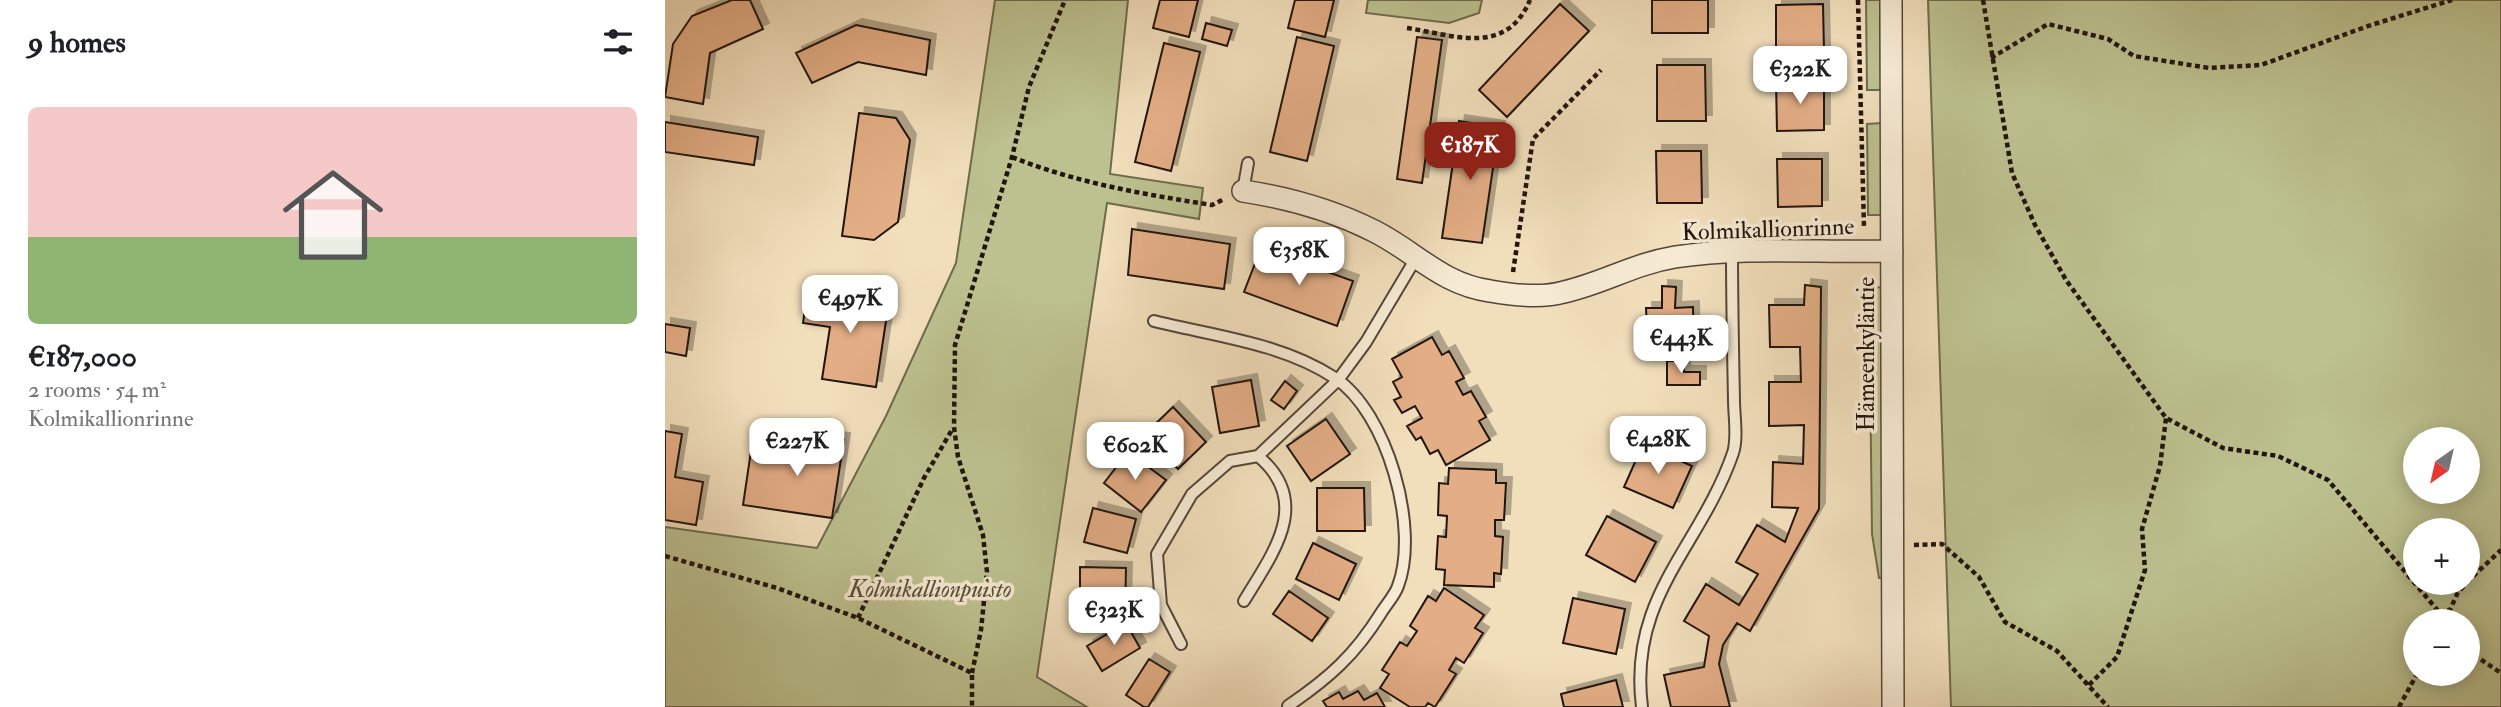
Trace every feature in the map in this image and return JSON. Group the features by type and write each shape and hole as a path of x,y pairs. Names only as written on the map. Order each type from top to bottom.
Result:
{"street":[{"name":"Hämeenkyläntie","path":"1891,0 1893,707"},
{"name":"Kolmikallionrinne","path":"1243,191 1292,198 1347,219 1376,232 1453,282 1510,293 1562,293 1636,265 1732,251 1892,251"}],"lane":[{"path":"1243,191 1248,163"},
{"path":"1642,707 1640,675 1646,623 1662,586 1695,534 1734,450 1732,251"},
{"path":"1181,644 1161,605 1157,554 1192,494 1230,461 1258,456 1338,380 1366,342 1416,258"},
{"path":"1154,321 1300,356 1338,380 1377,424 1396,474 1405,539 1398,586 1364,640 1333,675 1288,706"},
{"path":"1244,601 1279,544 1287,504 1275,470 1258,456"}],"path":[{"path":"972,707 972,673 981,630 987,572 983,535 958,457 954,427 955,345 1012,157 1029,87 1065,0"},
{"path":"1407,28 1483,39 1503,34 1516,22 1530,0"},
{"path":"1983,0 2012,173 2035,226 2066,280 2166,418 2223,448 2278,456 2328,480 2436,609"},
{"path":"1991,58 2048,24 2108,38 2134,56 2209,68 2261,65 2368,26 2452,0"},
{"path":"1510,293 1533,139 1601,70"},
{"path":"1012,157 1052,173 1102,187 1212,205 1243,191"},
{"path":"2089,685 2117,657 2145,570 2142,529 2159,466 2166,418"},
{"path":"858,618 924,478 954,427"},
{"path":"1893,546 1942,544 1979,577 2005,622 2057,651 2108,707"},
{"path":"2480,570 2501,550"},
{"path":"665,556 777,588 858,618 972,673"},
{"path":"2480,659 2501,673"},
{"path":"2399,707 2410,686"}],"green space":[{"name":"Kolmikallionpuisto","path":"995,0 1128,0 1110,174 1203,188 1199,219 1107,203 1037,677 1087,707 665,707 665,527 817,548 886,416 956,263"},
{"path":"1368,0 1482,0 1479,13 1449,23 1366,13"},
{"path":"1866,0 1880,0 1881,90 1867,90"},
{"path":"1928,0 2501,0 2501,707 1951,707"},
{"path":"1882,123 1883,215 1868,215 1867,124"},
{"path":"1883,287 1885,578 1879,578 1872,534 1869,288"}],"building":[{"path":"732,0 750,0 763,29 710,53 703,104 665,97 673,44 692,16"},
{"path":"1160,0 1198,0 1189,37 1153,28"},
{"path":"1295,0 1334,0 1325,37 1288,28"},
{"path":"1652,0 1708,0 1708,33 1652,33"},
{"path":"1560,4 1589,31 1507,117 1479,90"},
{"path":"1823,4 1824,51 1776,51 1776,5"},
{"path":"1206,23 1232,30 1227,46 1202,39"},
{"path":"856,25 930,40 926,75 858,62 812,83 796,53"},
{"path":"1297,37 1334,46 1307,161 1270,152"},
{"path":"1417,37 1442,40 1422,183 1397,179"},
{"path":"1164,43 1200,52 1171,171 1135,162"},
{"path":"1657,65 1705,65 1706,121 1657,121"},
{"path":"1776,82 1824,82 1824,130 1777,131"},
{"path":"859,113 896,118 910,140 898,222 874,240 842,236"},
{"path":"1459,121 1499,127 1482,243 1442,238"},
{"path":"665,122 758,137 754,165 665,152"},
{"path":"1656,151 1701,151 1702,203 1657,203"},
{"path":"1777,159 1822,159 1822,206 1778,207"},
{"path":"1132,229 1230,244 1224,289 1128,275"},
{"path":"1261,248 1353,281 1337,326 1244,292"},
{"path":"1805,285 1821,287 1819,509 1750,631 1737,623 1723,645 1719,664 1730,707 1671,707 1664,675 1704,667 1709,636 1684,621 1706,584 1739,605 1758,574 1736,562 1757,525 1785,542 1798,508 1772,507 1773,462 1803,464 1804,425 1769,426 1769,382 1801,382 1800,347 1770,347 1769,305 1804,305"},
{"path":"1662,286 1676,287 1675,308 1693,307 1694,347 1648,348 1646,308 1662,308"},
{"path":"808,289 889,301 876,387 822,379 830,327 803,323"},
{"path":"665,324 690,328 686,356 665,352"},
{"path":"1432,337 1442,355 1449,351 1464,378 1456,382 1463,395 1471,391 1486,417 1479,421 1490,440 1446,465 1438,450 1430,454 1421,437 1416,440 1407,426 1422,418 1415,406 1402,413 1394,400 1401,397 1393,382 1402,377 1392,359"},
{"path":"1667,361 1684,361 1684,372 1700,372 1700,385 1667,385"},
{"path":"1251,380 1259,426 1220,433 1212,387"},
{"path":"1285,381 1297,391 1284,409 1271,400"},
{"path":"1173,407 1206,442 1178,469 1145,434"},
{"path":"1326,419 1350,454 1311,481 1287,446"},
{"path":"665,431 682,434 675,477 703,482 696,525 665,520"},
{"path":"800,433 844,439 832,518 743,505 751,451 797,457"},
{"path":"1643,444 1692,466 1673,508 1624,487"},
{"path":"1128,452 1166,480 1141,512 1104,483"},
{"path":"1449,468 1496,470 1496,483 1506,483 1504,520 1495,520 1495,536 1503,537 1501,574 1494,573 1494,587 1444,585 1445,570 1436,569 1438,536 1446,537 1447,516 1438,515 1439,483 1448,484"},
{"path":"1317,488 1364,488 1365,531 1317,531"},
{"path":"1093,508 1136,519 1127,553 1084,542"},
{"path":"1607,516 1656,542 1635,582 1586,555"},
{"path":"1313,543 1356,564 1339,600 1296,579"},
{"path":"1080,567 1126,568 1125,611 1080,611"},
{"path":"1444,588 1484,615 1475,628 1483,633 1464,663 1456,658 1449,670 1456,674 1435,707 1428,703 1425,707 1410,707 1380,688 1389,674 1382,670 1400,642 1407,646 1417,631 1410,626 1428,596 1436,601"},
{"path":"1289,591 1328,618 1312,641 1273,614"},
{"path":"1573,598 1625,609 1616,654 1563,643"},
{"path":"1126,623 1140,648 1102,671 1087,646"},
{"path":"1149,659 1170,672 1148,707 1144,707 1126,695"},
{"path":"1616,680 1623,707 1564,707 1561,694"},
{"path":"1358,691 1364,700 1377,693 1385,707 1327,707 1323,701 1339,692 1343,699"}]}
